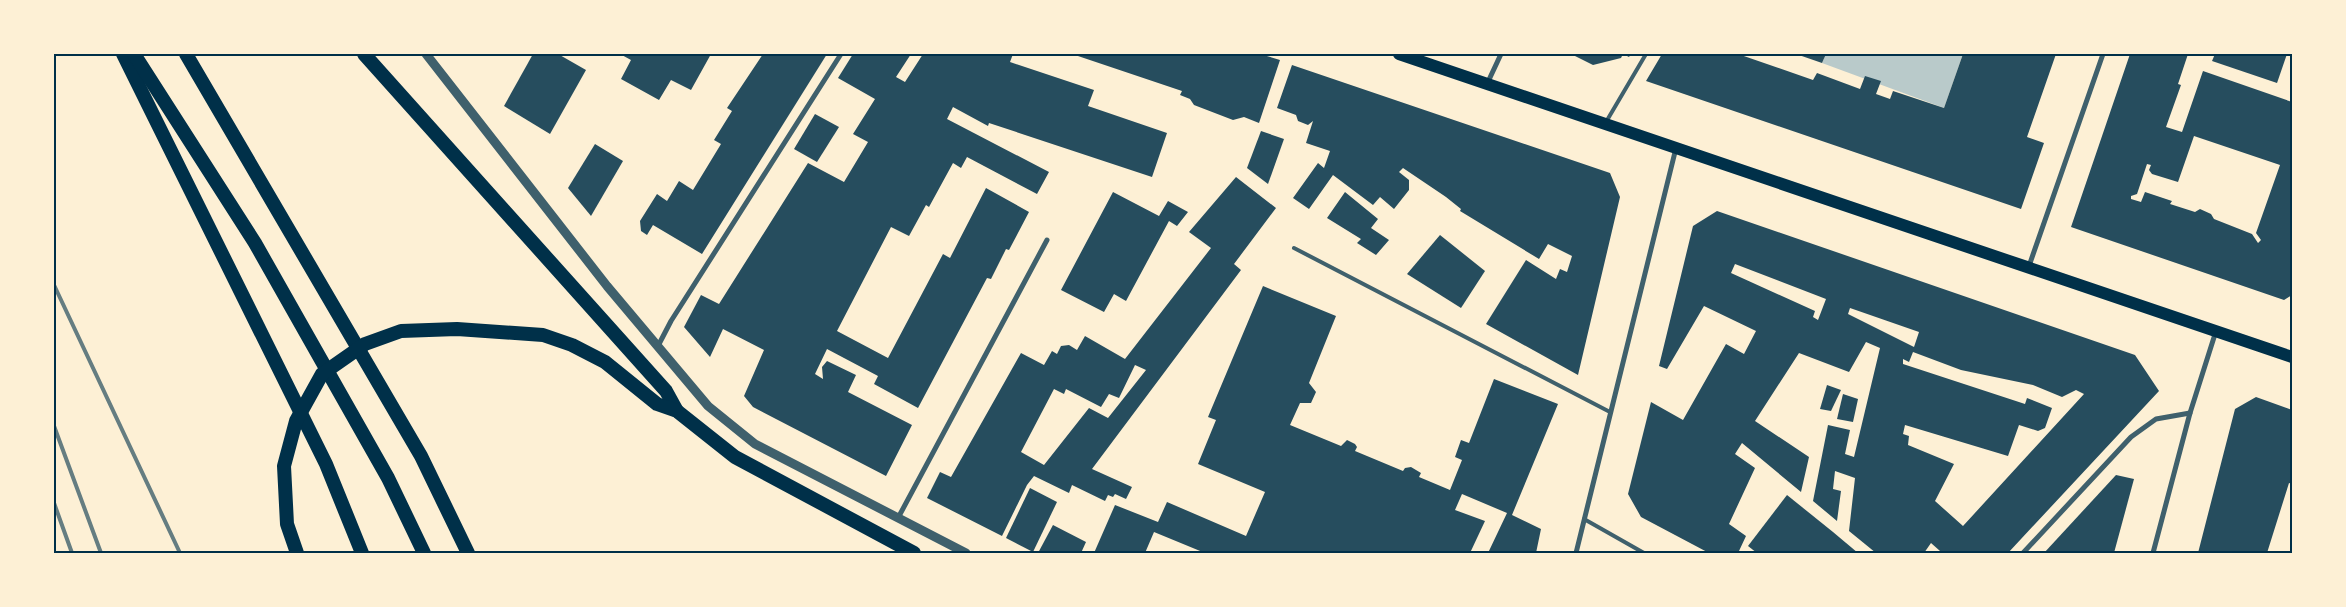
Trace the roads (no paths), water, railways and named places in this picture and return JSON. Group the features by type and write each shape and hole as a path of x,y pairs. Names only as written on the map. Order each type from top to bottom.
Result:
{"highway":[{"path":"123,54 321,455 362,553"},
{"path":"134,54 255,243 388,478 424,553"},
{"path":"186,54 421,456 468,553"},
{"path":"364,54 666,391 677,411"},
{"path":"297,553 287,524 284,466 296,421 322,374 365,344 401,332 457,329 543,335 572,345 605,362 657,404 677,411 735,456 914,553"}],"main road":[{"path":"1399,54 2292,357"}],"street":[{"path":"426,54 608,286 708,406 755,444 966,553"},
{"path":"658,346 671,321 841,54"},
{"path":"1487,85 1502,54"},
{"path":"2028,267 2103,54"},
{"path":"1576,553 1676,148"},
{"path":"898,518 1047,240"},
{"path":"2153,553 2190,413 2216,331"},
{"path":"2023,553 2131,437 2156,419 2190,413"}],"lane":[{"path":"1605,124 1646,54"},
{"path":"1294,248 1610,412"},
{"path":"1584,519 1644,553"}],"railway":[{"path":"54,285 180,553"},
{"path":"54,426 101,553"},
{"path":"54,503 72,553"}]}
